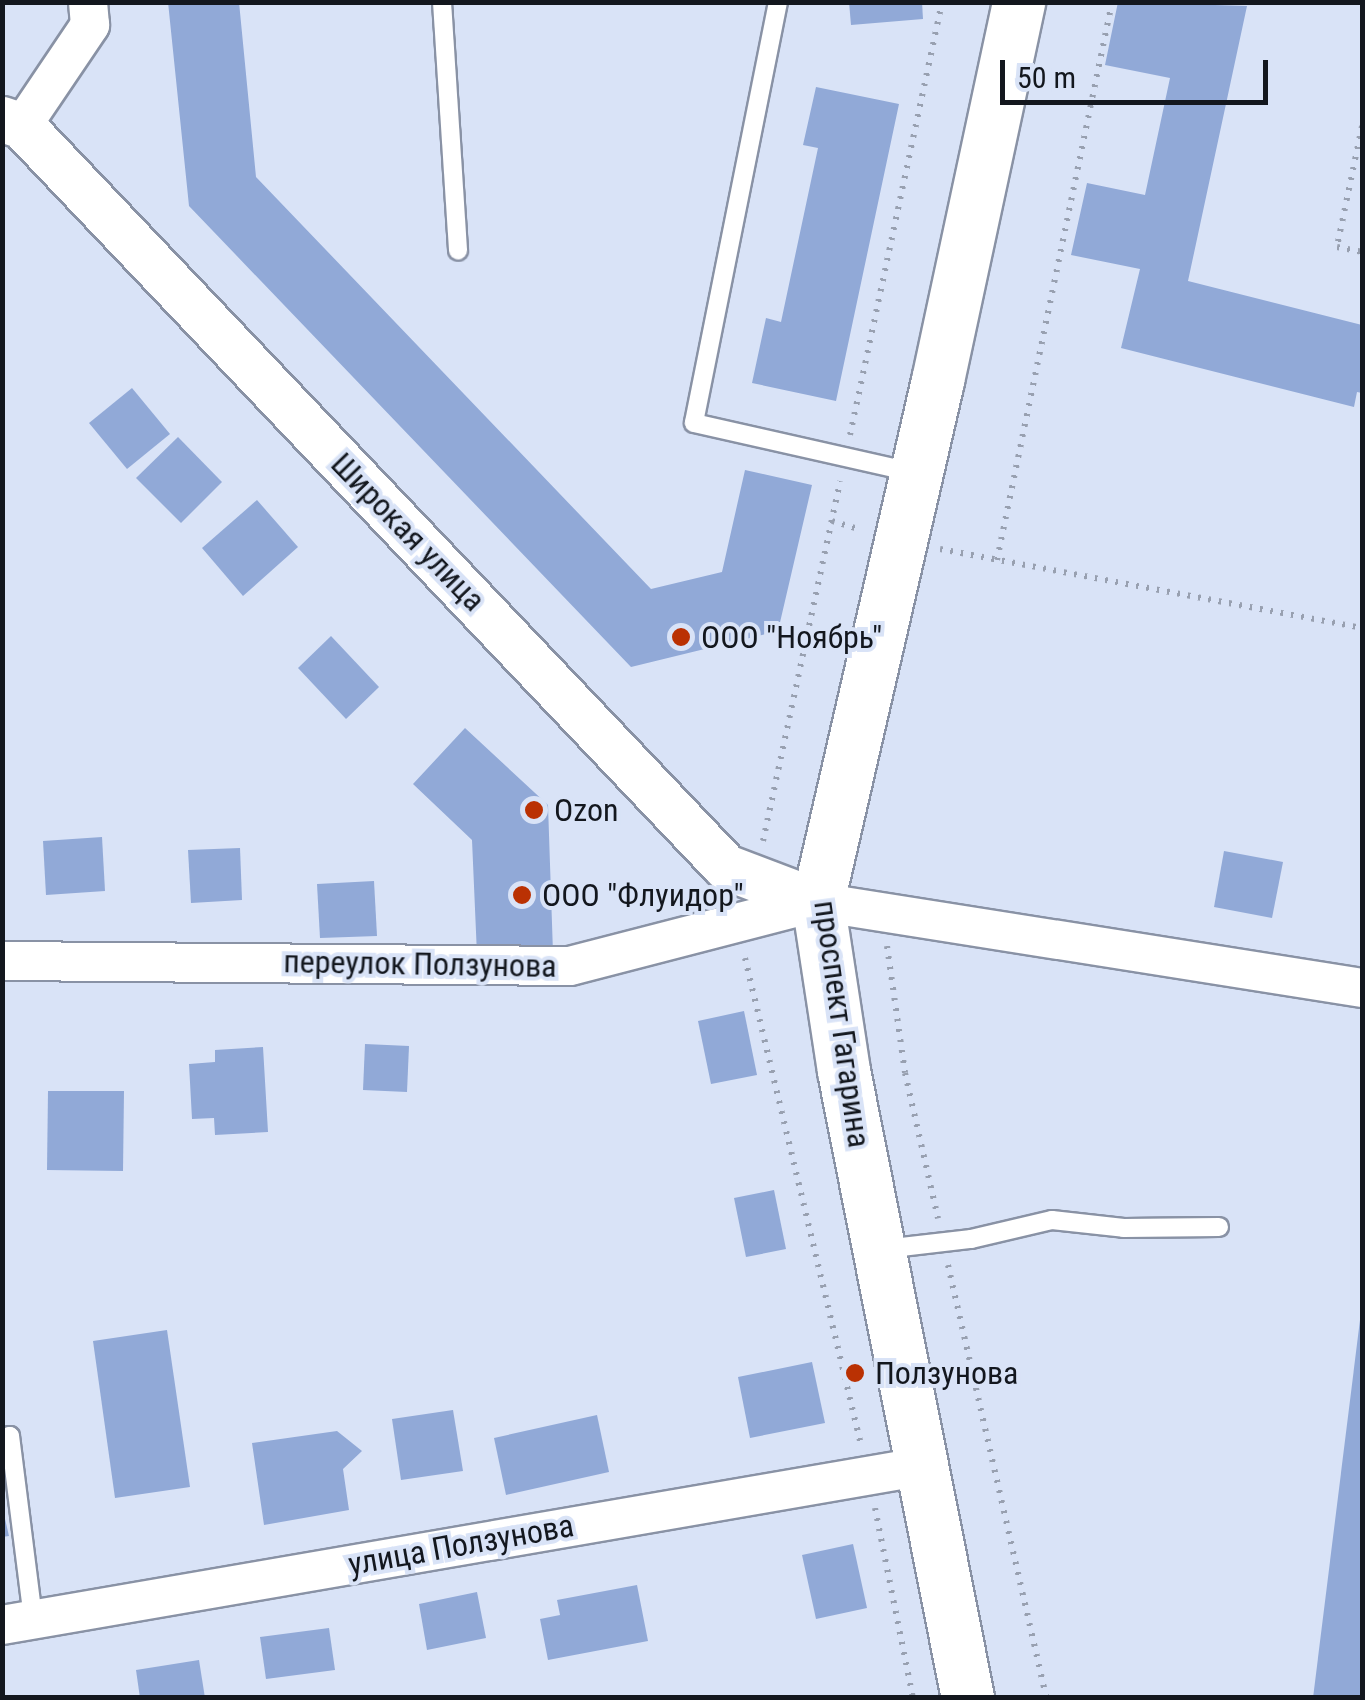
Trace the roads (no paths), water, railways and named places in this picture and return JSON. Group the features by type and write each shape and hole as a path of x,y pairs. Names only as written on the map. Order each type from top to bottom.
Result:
{"main road":[{"name":"проспект Гагарина","path":"968,1698 878,1250 818,902 902,542 1018,2"}],"street":[{"path":"12,122 90,26 88,2"},
{"name":"Широкая улица","path":"12,122 726,867 818,902"},
{"name":"переулок Ползунова","path":"2,961 570,966 818,902 1362,988"},
{"name":"улица Ползунова","path":"18,1622 919,1466"}],"lane":[{"path":"442,2 458,250"},
{"path":"778,2 694,424 917,474"},
{"path":"878,1250 943,1242 1052,1220 1124,1228 1219,1226"},
{"path":"2,1438 10,1436 18,1622"}],"place":[{"name":"ООО \"Ноябрь\"","path":"681,637"},
{"name":"Ozon","path":"534,810"},
{"name":"ООО \"Флуидор\"","path":"522,895"},
{"name":"Ползунова","path":"855,1373"}]}
